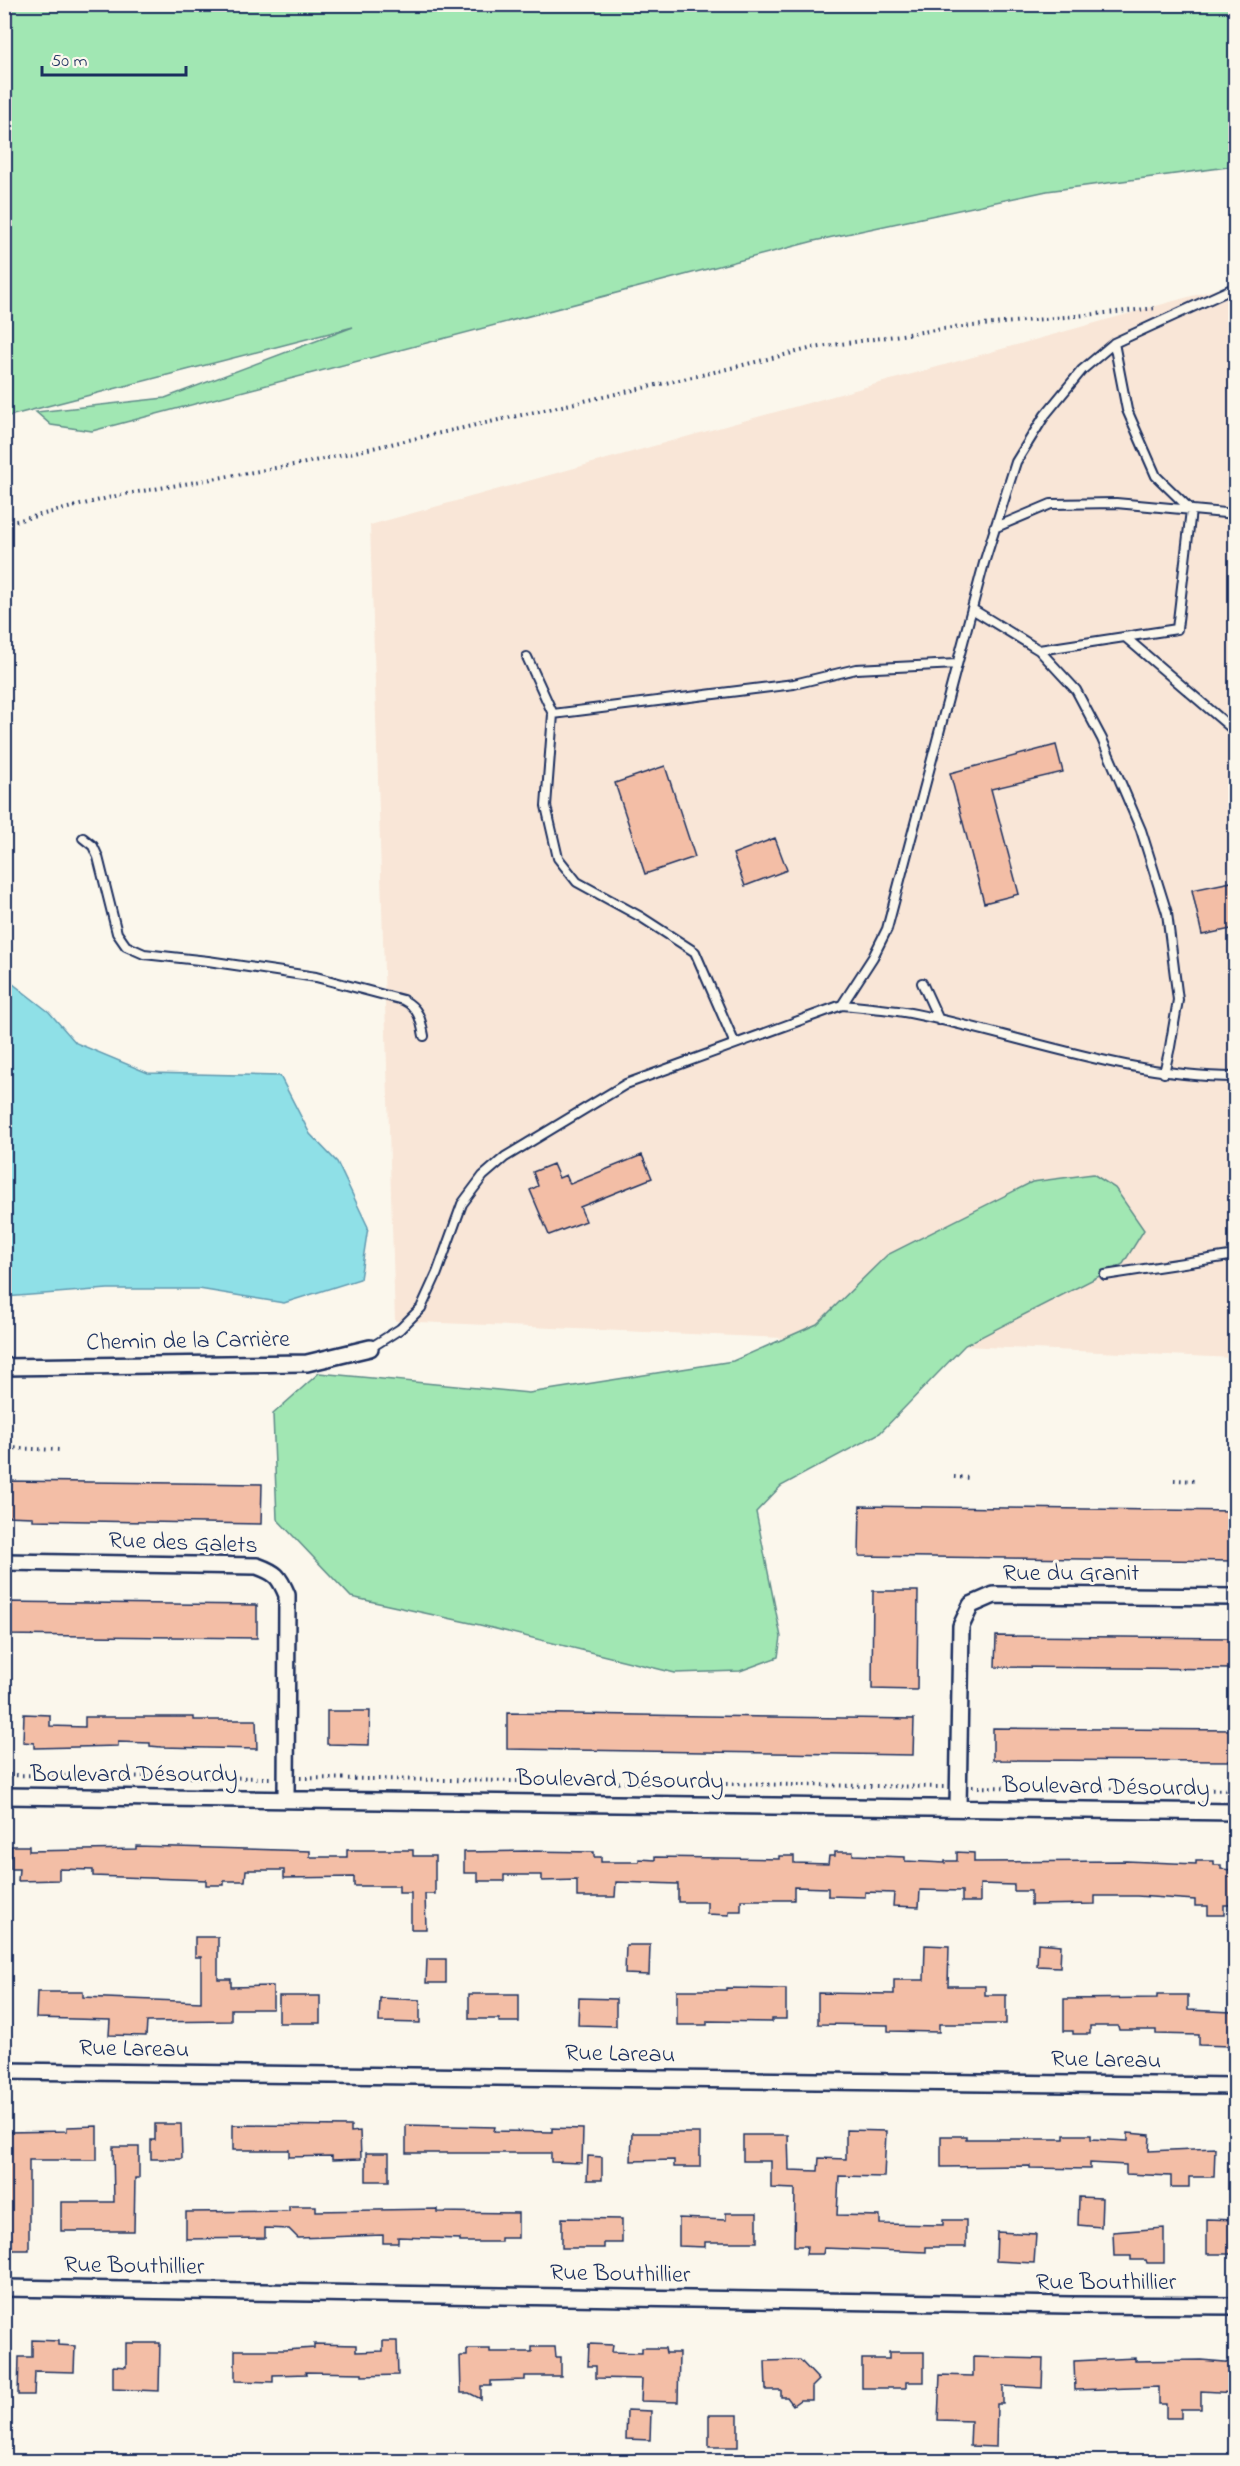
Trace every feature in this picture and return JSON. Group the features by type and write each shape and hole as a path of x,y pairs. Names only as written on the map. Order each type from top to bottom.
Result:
{"street":[{"name":"Chemin de la Carrière","path":"4,1367 307,1362 370,1348"},
{"name":"Rue des Galets","path":"4,1562 249,1565 273,1572 281,1581 287,1595 286,1798"},
{"name":"Rue du Granit","path":"958,1808 961,1626 971,1605 994,1595 1236,1596"},
{"name":"Boulevard Désourdy","path":"4,1796 1236,1812"},
{"name":"Rue Lareau","path":"4,2071 1236,2086"},
{"name":"Rue Bouthillier","path":"4,2288 1070,2306 1236,2306"}],"lane":[{"path":"842,1005 873,957 886,929 994,528 1016,462 1045,415 1082,370 1114,343 1236,287"},
{"path":"1114,343 1127,410 1156,476 1191,510"},
{"path":"994,528 1051,504 1116,503 1236,514"},
{"path":"1039,650 1177,629 1191,510"},
{"path":"972,609 1039,650 1076,690 1102,739 1141,830 1167,913 1178,1000 1164,1073"},
{"path":"1125,637 1236,732"},
{"path":"527,657 553,714 546,806 558,858 577,882 641,917 695,952 735,1044"},
{"path":"553,714 794,684 856,669 957,664"},
{"path":"82,838 93,846 98,856 117,933 126,946 144,954 316,977 403,1000 411,1004 420,1016 424,1036"},
{"path":"922,983 939,1020"},
{"path":"370,1348 400,1329 421,1308 462,1204 483,1176 505,1157 626,1084 842,1005 909,1013 1164,1073 1202,1077 1236,1077"},
{"path":"1105,1275 1236,1255"}],"path":[{"path":"4,524 120,495 328,458 813,348 942,329 1159,308"},
{"path":"9,1448 61,1450"},
{"path":"954,1478 970,1478"},
{"path":"1174,1480 1196,1481"},
{"path":"4,1776 265,1778"},
{"path":"304,1778 939,1787"},
{"path":"979,1787 1236,1790"}],"shaded area":[{"path":"1235,284 1235,1358 395,1321 370,525"}],"green space":[{"path":"5,4 1235,5 1235,166 1047,191 814,241 92,431 51,425 36,412 165,398 353,327 5,417"},
{"path":"1093,1174 1115,1188 1144,1230 1123,1264 965,1345 880,1433 781,1486 756,1512 781,1637 778,1657 740,1671 675,1673 480,1625 351,1597 277,1519 273,1414 319,1373 529,1393 733,1361 817,1324 887,1255 1032,1182"}],"water":[{"path":"4,974 8,980 49,1012 76,1043 148,1073 280,1076 310,1134 337,1162 368,1227 360,1279 284,1303 199,1289 108,1289 5,1297"}],"building":[{"path":"1056,745 1063,772 991,789 1019,894 984,903 950,773"},
{"path":"665,766 695,857 645,874 615,783"},
{"path":"775,838 787,870 745,886 733,854"},
{"path":"1236,881 1236,928 1202,935 1192,890"},
{"path":"642,1155 652,1178 580,1207 586,1221 549,1235 530,1190 538,1186 533,1172 553,1164 559,1178 566,1175 570,1184"},
{"path":"4,1481 262,1484 261,1524 33,1520 33,1517 4,1516"},
{"path":"860,1506 1236,1511 1236,1561 859,1556"},
{"path":"873,1591 918,1591 917,1690 872,1689"},
{"path":"4,1602 257,1605 257,1638 4,1635"},
{"path":"996,1636 1236,1638 1236,1669 995,1667"},
{"path":"327,1711 370,1711 369,1745 327,1744"},
{"path":"507,1713 914,1719 913,1755 507,1749"},
{"path":"24,1714 50,1715 50,1726 85,1727 85,1717 194,1717 194,1720 256,1720 257,1749 161,1747 150,1746 150,1743 118,1742 118,1746 34,1748 34,1743 23,1742"},
{"path":"993,1728 1236,1730 1236,1761 993,1760"},
{"path":"11,1846 29,1846 29,1851 136,1849 136,1846 310,1851 310,1857 347,1857 347,1850 413,1850 413,1856 435,1856 435,1894 425,1894 426,1929 411,1929 411,1893 399,1893 399,1886 354,1886 354,1877 284,1878 284,1870 246,1870 245,1881 224,1881 224,1885 206,1885 206,1880 93,1876 93,1870 59,1869 59,1880 18,1881 19,1869 11,1869"},
{"path":"464,1852 594,1852 594,1857 601,1857 601,1862 639,1862 639,1859 655,1860 655,1857 779,1859 779,1856 794,1856 794,1863 828,1864 829,1856 835,1856 835,1852 905,1857 905,1861 945,1863 945,1861 957,1861 957,1852 974,1853 974,1862 1126,1861 1196,1864 1196,1861 1214,1861 1214,1865 1221,1865 1221,1869 1232,1870 1231,1905 1224,1905 1224,1915 1208,1915 1208,1906 1195,1906 1195,1900 1137,1896 1095,1896 1095,1904 1031,1905 1031,1891 1014,1891 1014,1885 980,1884 980,1902 962,1902 962,1891 920,1890 919,1907 893,1906 894,1893 865,1892 865,1897 828,1896 828,1888 794,1887 794,1900 741,1900 741,1911 729,1911 729,1915 707,1914 707,1902 678,1902 678,1884 616,1882 615,1897 577,1897 577,1880 542,1881 542,1875 504,1875 504,1881 478,1881 478,1873 464,1873"},
{"path":"195,1937 218,1937 218,1979 231,1979 231,1987 273,1986 273,2009 231,2009 231,2021 147,2022 146,2036 109,2035 110,2020 36,2018 37,1992 83,1992 83,1997 201,2002 201,1957 195,1957"},
{"path":"1038,1943 1061,1945 1060,1967 1037,1966"},
{"path":"626,1945 650,1945 649,1975 625,1974"},
{"path":"925,1945 949,1946 948,1986 985,1986 985,1995 1006,1995 1006,2024 939,2024 939,2032 888,2031 888,2025 818,2024 818,1993 894,1994 894,1980 924,1980"},
{"path":"427,1959 446,1959 446,1983 426,1983"},
{"path":"726,1988 786,1989 786,2019 772,2019 772,2022 707,2021 707,2025 677,2025 677,1990 726,1990"},
{"path":"469,1994 519,1994 519,2022 469,2019"},
{"path":"1157,1995 1188,1995 1188,2010 1232,2012 1231,2046 1199,2045 1199,2035 1156,2034 1156,2030 1119,2030 1118,2026 1090,2026 1090,2034 1073,2034 1073,2031 1064,2031 1064,1999 1157,1998"},
{"path":"279,1996 320,1996 320,2023 279,2023"},
{"path":"380,1998 420,2000 420,2023 379,2022"},
{"path":"579,1998 616,1999 616,2026 578,2025"},
{"path":"155,2124 181,2124 182,2159 151,2159 151,2140 155,2140"},
{"path":"233,2125 351,2126 351,2132 360,2131 361,2159 332,2160 332,2156 289,2157 289,2150 233,2150"},
{"path":"406,2125 495,2127 494,2131 552,2132 552,2128 583,2129 582,2163 551,2162 551,2153 406,2153"},
{"path":"97,2126 97,2160 29,2160 29,2250 4,2250 4,2187 8,2187 7,2132 67,2131 67,2127"},
{"path":"846,2130 886,2131 884,2177 839,2176 837,2215 880,2216 880,2224 943,2225 943,2220 966,2220 966,2247 926,2247 926,2252 824,2248 823,2254 806,2254 807,2246 794,2246 795,2189 771,2188 771,2161 743,2161 743,2135 788,2135 789,2170 818,2171 819,2158 846,2159"},
{"path":"632,2133 700,2133 700,2167 674,2167 674,2160 631,2161"},
{"path":"1128,2133 1150,2135 1149,2151 1215,2148 1214,2177 1189,2177 1189,2187 1171,2187 1171,2176 1126,2174 1126,2165 1090,2163 1090,2169 1030,2168 1030,2166 941,2167 941,2136 966,2136 966,2139 1064,2139 1064,2135 1091,2135 1091,2139 1128,2141"},
{"path":"113,2147 139,2147 139,2178 135,2178 134,2231 61,2231 61,2202 114,2202"},
{"path":"366,2153 389,2153 389,2181 366,2181"},
{"path":"588,2156 602,2157 602,2180 587,2180"},
{"path":"1079,2197 1102,2198 1101,2227 1078,2225"},
{"path":"289,2206 316,2206 316,2211 437,2209 437,2212 518,2213 518,2238 501,2238 501,2242 460,2242 460,2239 398,2237 398,2243 383,2243 383,2235 298,2238 289,2229 265,2228 265,2238 186,2239 186,2212 289,2211"},
{"path":"726,2213 757,2213 757,2242 705,2242 705,2247 679,2246 679,2218 726,2220"},
{"path":"562,2218 622,2219 622,2243 604,2243 604,2248 562,2248"},
{"path":"1207,2219 1236,2220 1236,2254 1207,2254"},
{"path":"1164,2228 1164,2263 1131,2260 1131,2256 1114,2256 1113,2232"},
{"path":"997,2232 1036,2234 1034,2263 996,2261"},
{"path":"32,2340 58,2341 58,2345 75,2346 74,2372 35,2371 34,2395 18,2395 19,2357 32,2357"},
{"path":"383,2341 397,2341 398,2375 362,2376 362,2373 306,2372 307,2374 273,2375 273,2382 235,2381 235,2350 314,2348 314,2344 356,2345 356,2352 383,2351"},
{"path":"126,2343 160,2343 159,2391 113,2389 113,2366 126,2367"},
{"path":"589,2344 613,2345 612,2352 642,2353 642,2348 665,2348 666,2353 679,2353 678,2402 641,2401 642,2379 596,2378 596,2366 588,2366"},
{"path":"532,2347 555,2347 556,2357 561,2357 561,2376 525,2376 525,2380 491,2381 491,2386 481,2386 481,2399 469,2393 461,2393 460,2356 467,2356 467,2349 490,2349 490,2352 532,2352"},
{"path":"889,2352 924,2352 924,2382 906,2382 906,2388 862,2388 862,2359 889,2359"},
{"path":"973,2357 1043,2359 1042,2388 1003,2386 1003,2404 997,2404 996,2447 970,2446 971,2421 938,2420 940,2375 973,2376"},
{"path":"1135,2358 1135,2361 1201,2360 1236,2363 1236,2393 1201,2391 1201,2409 1181,2409 1181,2418 1166,2418 1166,2404 1159,2404 1159,2387 1075,2390 1074,2361"},
{"path":"800,2360 819,2380 812,2387 812,2400 800,2400 793,2405 787,2397 781,2397 781,2390 766,2390 765,2361"},
{"path":"627,2410 651,2411 650,2440 626,2439"},
{"path":"709,2415 738,2415 738,2447 709,2447"}]}
